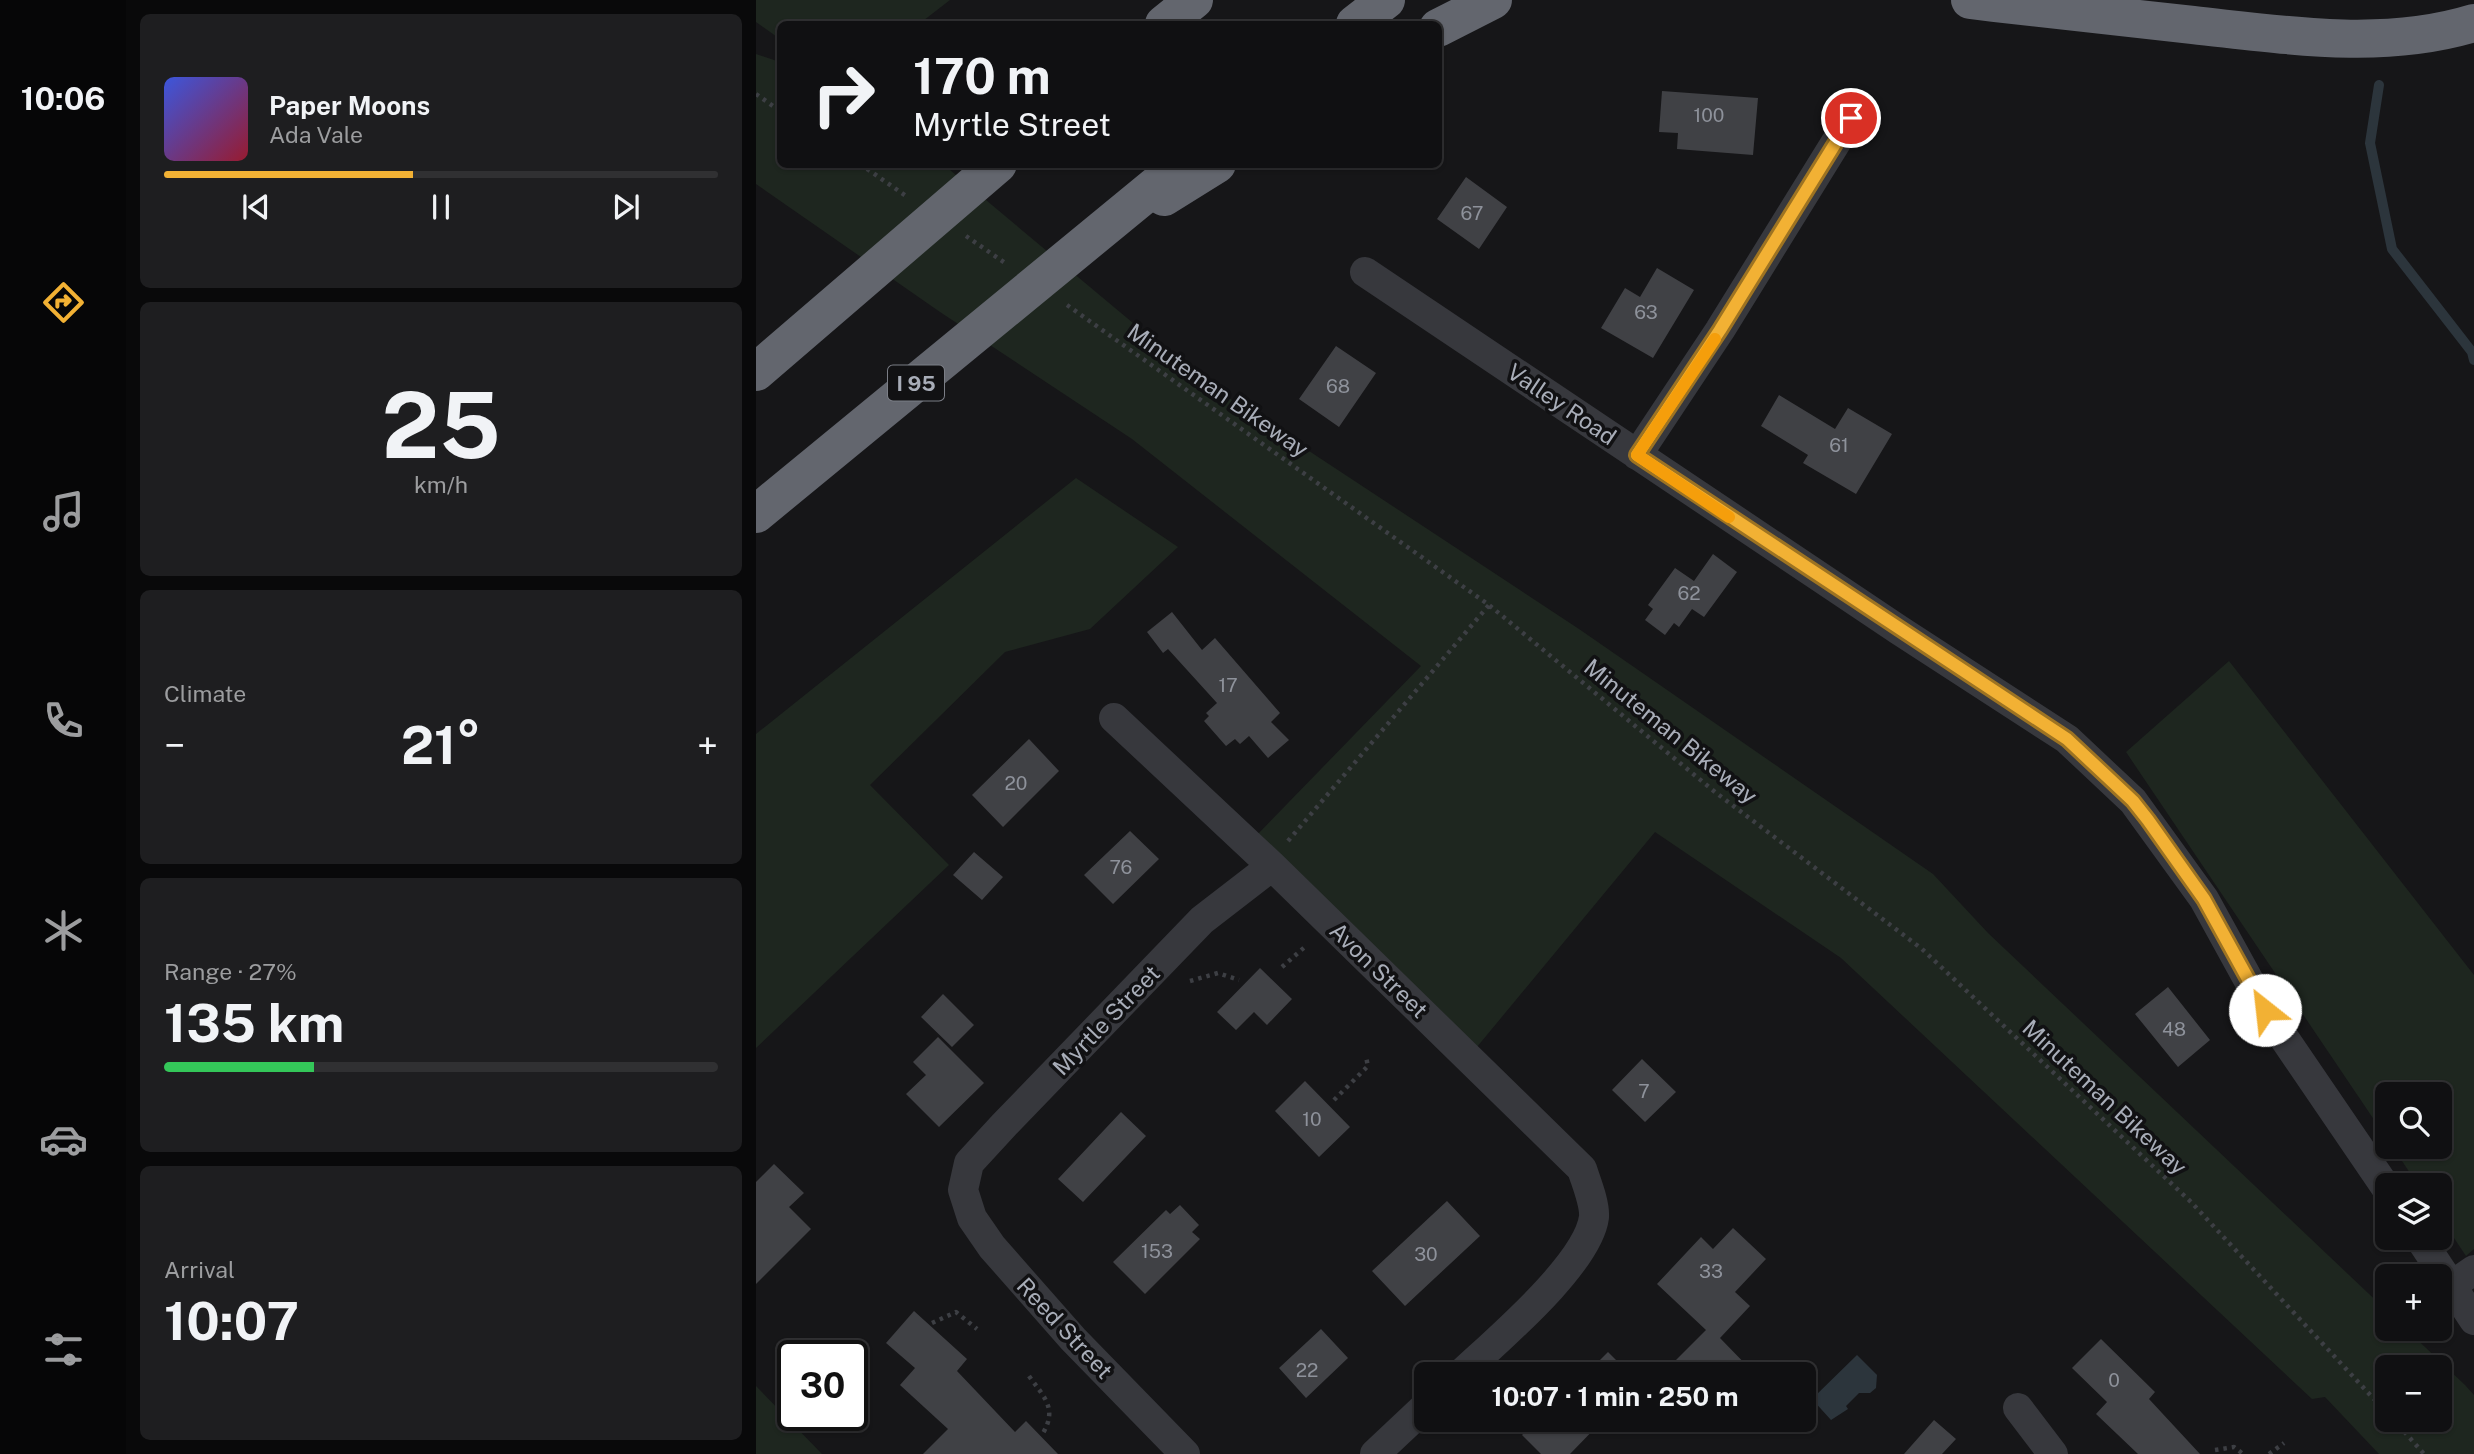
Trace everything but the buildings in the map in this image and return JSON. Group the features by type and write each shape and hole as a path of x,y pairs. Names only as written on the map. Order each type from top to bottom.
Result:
{"highway":[{"path":"1168,21 1194,0"},
{"path":"1359,21 1386,0"},
{"path":"1442,26 1493,0"},
{"path":"1970,0 2270,34 2390,40 2448,31 2474,23"},
{"path":"756,372 993,168"},
{"name":"I 95","path":"756,514 1177,168"},
{"path":"1076,251 1211,168"}],"street":[{"path":"1637,455 1720,330 1851,118"},
{"name":"Valley Road","path":"1364,272 2067,739 2133,801 2204,899 2265,1010 2376,1173"},
{"name":"Avon Street","path":"1114,718 1272,866 1582,1169 1594,1216 1583,1246 1528,1311 1474,1362"},
{"name":"Myrtle Street","path":"963,1191 969,1163 1004,1125 1202,920 1272,866"},
{"name":"Reed Street","path":"963,1191 972,1218 992,1247 1073,1339 1185,1454"},
{"path":"2433,1250 2463,1278 2474,1320"},
{"path":"2018,1408 2053,1454"},
{"path":"1375,1454 1414,1417"}],"path":[{"path":"756,94 777,109"},
{"path":"866,168 914,201"},
{"path":"959,232 1015,270"},
{"name":"Minuteman Bikeway","path":"1060,301 1489,605 1715,792 1922,949 2191,1202 2375,1400"},
{"path":"1272,866 1299,825 1489,605"},
{"path":"1181,986 1194,978 1218,972 1239,980"},
{"path":"1334,1100 1368,1066 1366,1057"},
{"path":"932,1323 956,1312 977,1329"},
{"path":"1029,1376 1048,1400 1051,1413 1043,1433"},
{"path":"2405,1432 2424,1454"},
{"path":"2269,1454 2284,1443"},
{"path":"2215,1450 2234,1447 2243,1454"}],"shaded area":[{"path":"756,0 950,0 923,21 777,21 777,37 756,22"},
{"path":"756,54 777,61 777,168 948,168 1200,379 1579,629 1933,874 1988,933 2375,1300 2375,1341 2419,1341 2433,1355 2375,1355 2375,1432 2452,1432 2452,1373 2474,1395 2474,1454 2379,1454 2325,1397 2312,1399 1841,958 1655,832 1472,1053 1256,836 1421,666 1132,439 940,312 756,184"},
{"path":"1076,478 1178,547 1090,629 1005,652 870,785 949,865 756,1048 756,734"},
{"path":"2229,661 2474,975 2474,1249 2466,1256 2452,1235 2452,1173 2410,1173 2401,1159 2452,1159 2452,1082 2375,1082 2375,1121 2126,752"},
{"path":"1857,1355 1877,1375 1876,1388 1870,1393 1859,1393 1846,1406 1848,1409 1831,1420 1816,1403 1816,1395"},
{"path":"756,1386 777,1408 777,1431 800,1431 822,1454 756,1454"}],"waterway":[{"path":"2379,85 2370,143 2392,249 2472,352 2474,360"}],"slow traffic":[{"path":"1715,339 1637,455 1729,517"}],"route":[{"path":"1851,118 1720,330 1637,455 2067,739 2133,801 2148,820 2204,899 2265,1010"}]}
